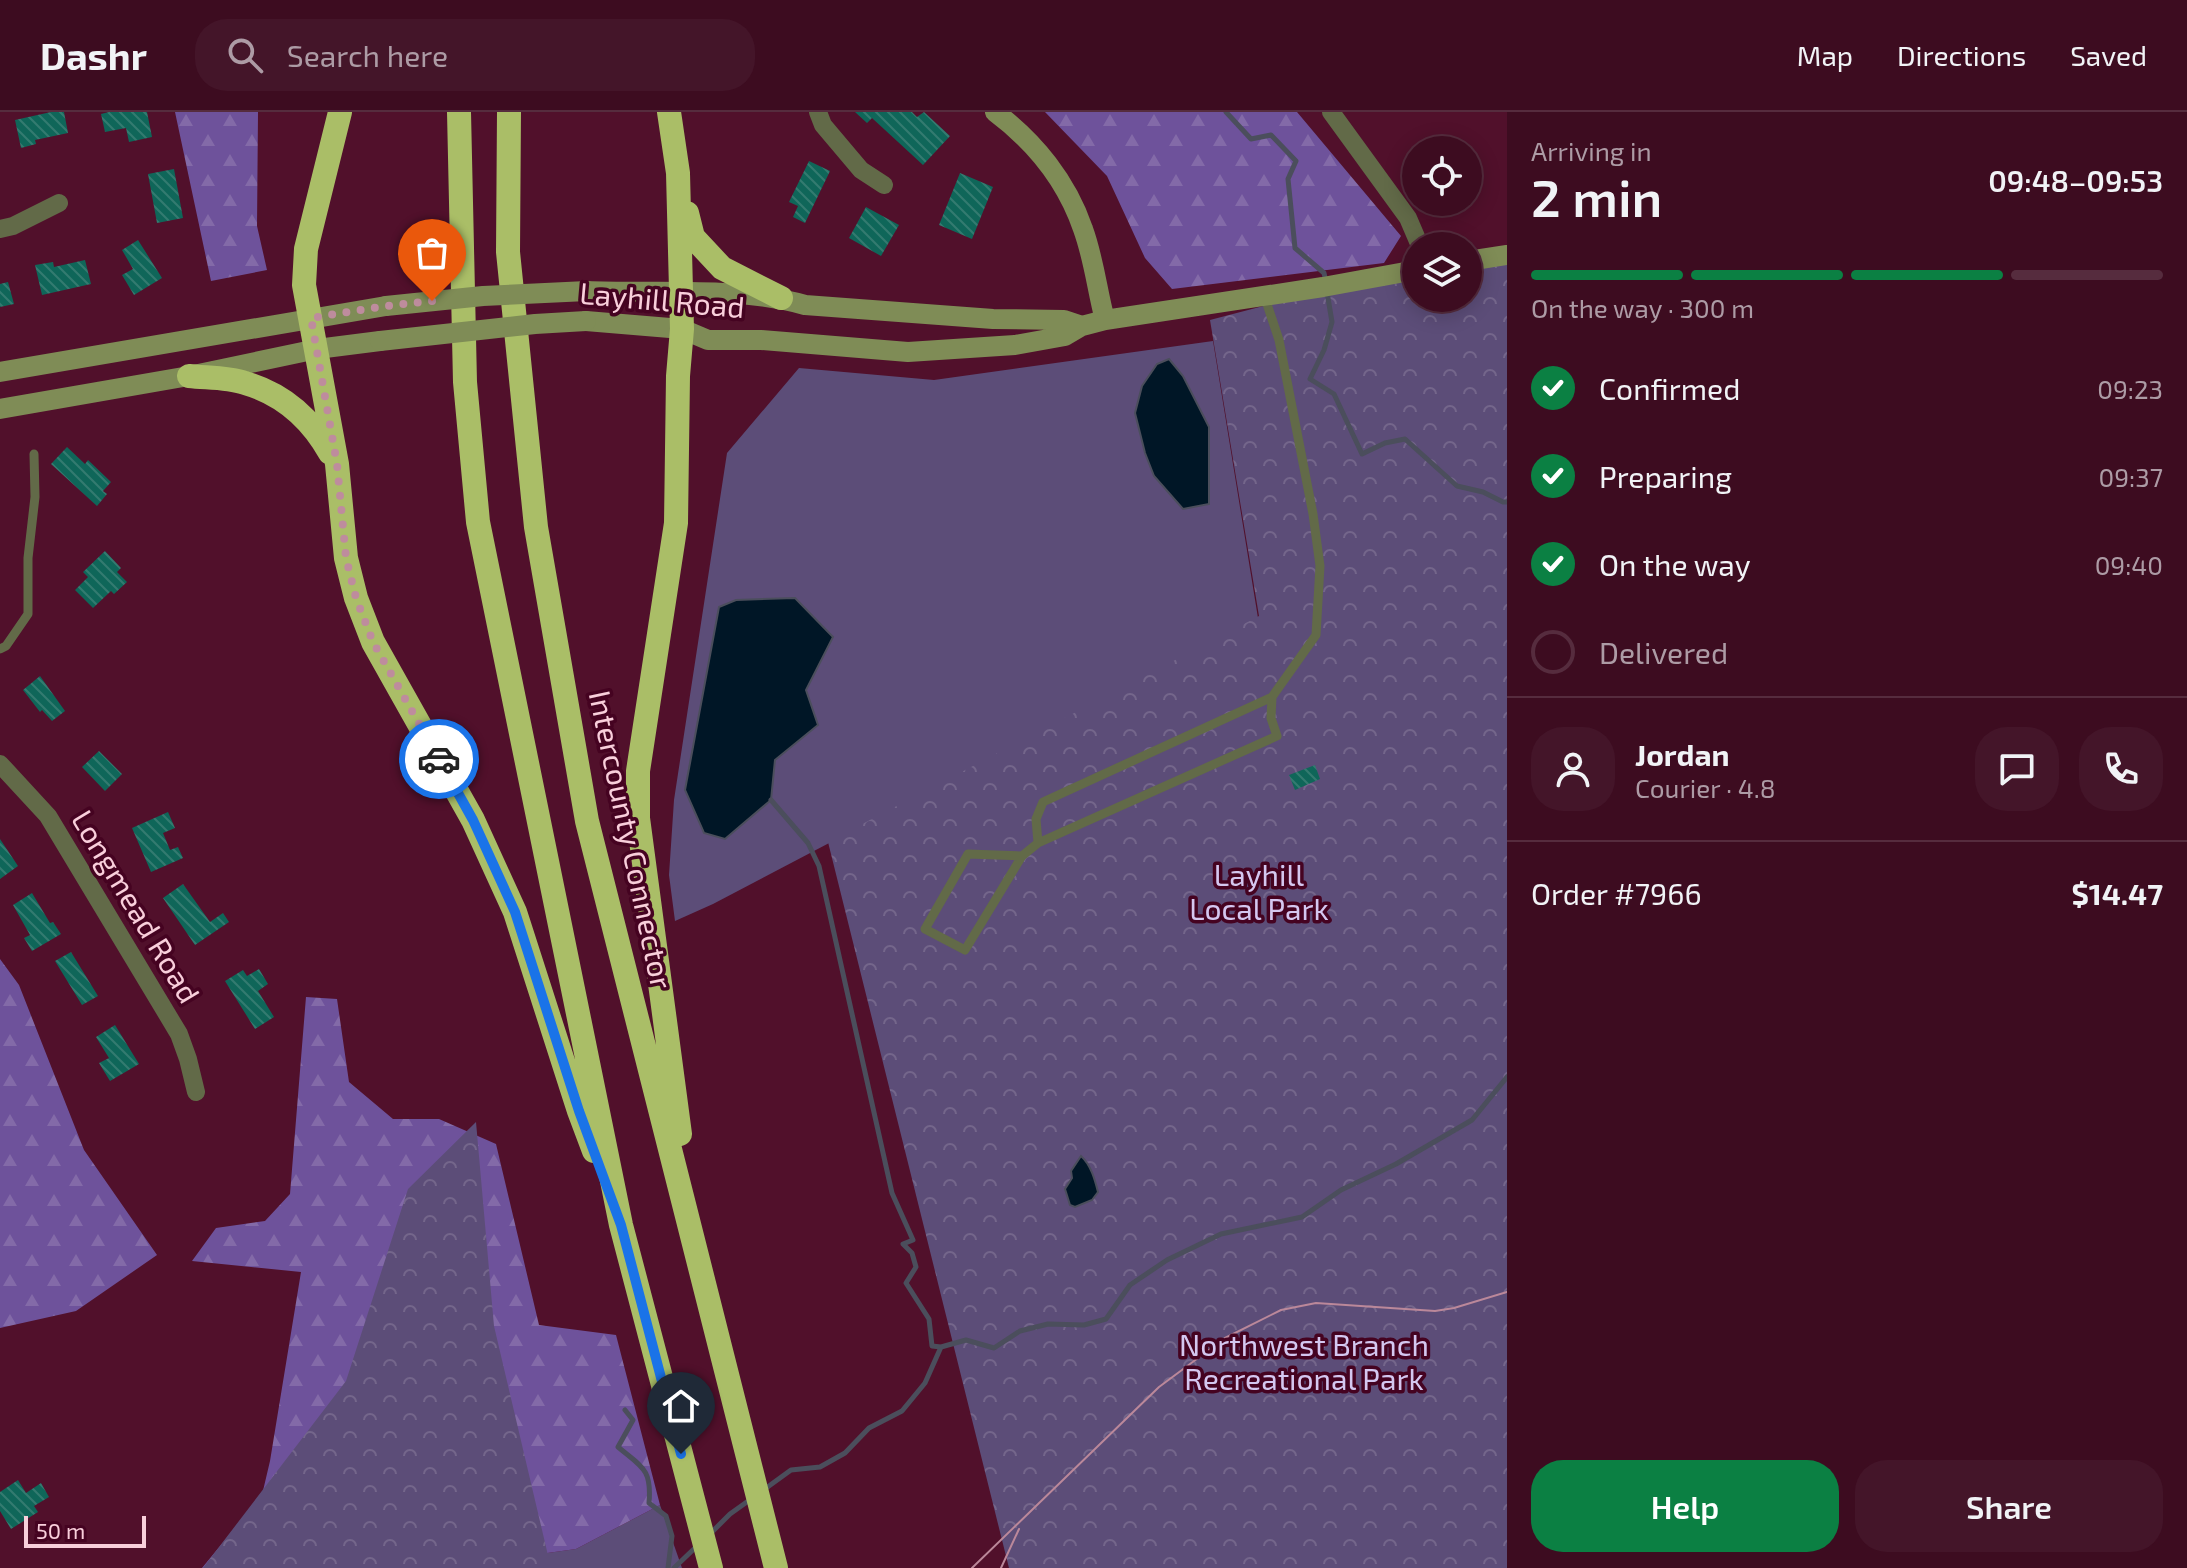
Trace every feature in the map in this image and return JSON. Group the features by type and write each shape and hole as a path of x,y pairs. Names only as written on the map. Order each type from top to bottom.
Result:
{"highway":[{"path":"340,112 306,249 304,285 337,464 346,558 356,598 373,642 473,820 515,912 579,1111 621,1225"},
{"path":"459,112 465,382 478,522 621,1225 711,1568"},
{"name":"Intercounty Connector","path":"509,112 508,252 536,527 587,821 776,1568"},
{"path":"669,112 678,173 693,237 722,268 781,298"},
{"path":"678,173 682,329 678,376 676,523 638,771 638,818 695,1244"},
{"path":"189,376 244,382 277,396 319,432 337,464"}],"main road":[{"path":"995,112 1011,124 1050,165 1070,196 1084,231 1105,320"},
{"path":"1482,259 1507,255"},
{"name":"Layhill Road","path":"0,409 189,376 317,349 535,324 586,321 682,329 708,340 761,340 908,352 1015,345 1065,336 1082,326 1105,320 1402,273"},
{"name":"Layhill Road","path":"0,372 386,306 523,293 681,291 781,298 805,305 993,319 1064,320 1082,326"}],"street":[{"path":"818,112 823,125 861,170 884,185"},
{"path":"1331,112 1408,218 1414,232"},
{"path":"0,229 13,226 59,203"},
{"name":"Longmead Road","path":"0,764 48,816 179,1034 196,1092"}],"lane":[{"path":"1038,843 1036,819 1043,802 1272,697 1316,635 1320,566 1313,514 1279,340 1264,295"},
{"path":"0,649 6,646 28,614 28,558 35,497 34,454"},
{"path":"1022,856 968,854 925,929 965,950 1022,856 1038,843 1277,736 1271,718 1272,697"}],"green space":[{"path":"175,112 258,112 257,226 267,270 211,281"},
{"path":"1045,112 1297,112 1401,236 1384,263 1172,289 1145,258 1107,176"},
{"name":"Layhill Local Park","path":"1507,262 1507,1568 1009,1568 828,842 1259,616 1210,320 1301,296 1402,279 1402,312 1482,312 1482,266"},
{"path":"1213,341 1258,618 713,904 675,921 669,875 674,800 727,453 799,368 934,380"},
{"path":"0,959 19,985 84,1150 157,1255 76,1311 0,1328"},
{"path":"306,997 337,999 349,1082 393,1119 439,1119 496,1144 539,1325 616,1335 660,1505 576,1549 505,1559 503,1568 202,1568 262,1495 301,1272 192,1261 216,1228 265,1221 290,1194"},
{"path":"476,1122 494,1326 551,1568 203,1568 346,1381 408,1189"},
{"path":"660,1505 682,1568 503,1568 505,1559 576,1549"}],"water":[{"path":"1169,359 1183,376 1209,427 1209,504 1183,509 1154,476 1135,413 1142,386 1157,364"},
{"path":"795,598 833,637 806,690 818,725 775,760 771,800 725,839 704,833 685,790 719,607 736,600"},
{"path":"1081,1156 1090,1168 1098,1192 1092,1200 1075,1207 1070,1205 1065,1189 1072,1178 1071,1171"}],"building":[{"path":"64,112 68,133 35,140 36,144 21,148 15,120"},
{"path":"147,112 152,137 129,142 126,128 105,132 101,114"},
{"path":"855,112 912,112 917,117 924,112 950,136 923,165 872,118 867,123"},
{"path":"809,161 830,171 805,223 793,217 798,206 789,202"},
{"path":"174,169 183,218 157,223 148,174"},
{"path":"960,173 993,187 972,239 939,225"},
{"path":"866,207 899,225 881,256 849,238"},
{"path":"138,240 162,278 134,295 122,275 133,269 122,250"},
{"path":"85,260 91,284 42,295 35,265 53,262 54,267"},
{"path":"8,282 14,304 0,307 0,284"},
{"path":"67,447 85,464 88,460 111,482 103,491 107,494 97,506 51,464"},
{"path":"105,551 121,568 117,572 127,582 114,594 111,591 93,608 75,590 88,577 83,572"},
{"path":"40,676 65,711 52,721 42,710 40,712 23,690"},
{"path":"99,751 122,774 105,791 82,767"},
{"path":"1315,765 1320,779 1295,790 1289,775"},
{"path":"168,812 175,828 163,833 170,850 178,847 183,858 151,872 132,828"},
{"path":"0,839 18,866 0,879"},
{"path":"183,884 210,922 223,913 229,922 195,945 163,898"},
{"path":"32,893 50,923 53,922 61,934 32,951 24,938 30,935 13,905"},
{"path":"71,952 98,996 82,1005 55,961"},
{"path":"259,969 268,984 258,991 274,1017 255,1029 225,981 243,970 247,976"},
{"path":"115,1025 139,1064 110,1081 99,1063 109,1058 96,1037"},
{"path":"18,1480 26,1493 41,1483 49,1497 34,1506 38,1512 11,1529 0,1511 0,1492"}],"waterway":[{"path":"1226,112 1251,139 1271,135 1296,161 1288,179 1295,248 1324,273 1326,282"},
{"path":"1327,292 1332,322 1324,350 1310,379 1334,394 1362,454 1385,443 1405,439 1457,486 1507,502"},
{"path":"771,800 808,843 819,866 892,1193 913,1240 903,1244 912,1253 916,1267 906,1283 929,1319 932,1346 941,1347"},
{"path":"762,1491 791,1470 820,1467 845,1453 869,1428 902,1411 925,1383 941,1347 966,1340 994,1348 1020,1331 1048,1324 1084,1325 1106,1319 1130,1285 1167,1260 1221,1234 1302,1217 1341,1190 1396,1164 1472,1120 1507,1077"},
{"path":"625,1410 633,1420 618,1447 644,1470 649,1483 649,1503 666,1516 672,1536 668,1568"},
{"path":"710,1534 751,1499"},
{"path":"674,1568 697,1546"}],"tram line":[{"path":"972,1568 1159,1387 1225,1338 1281,1310 1316,1303 1435,1311 1507,1292"},
{"path":"1001,1568 1019,1529"}],"way so far":[{"path":"432,301 311,318 337,464 346,558 356,598 373,642 439,759"}],"route":[{"path":"439,759 473,820 515,912 579,1111 621,1225 681,1454"}],"park label":[{"name":"Northwest Branch Recreational Park","path":"1304,1363"}]}
